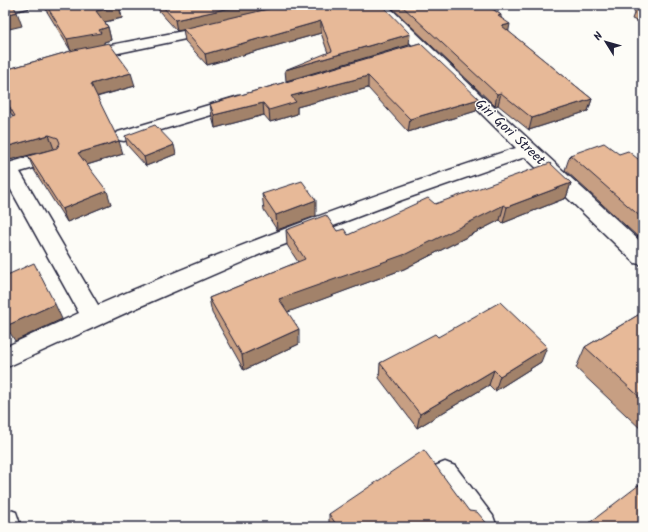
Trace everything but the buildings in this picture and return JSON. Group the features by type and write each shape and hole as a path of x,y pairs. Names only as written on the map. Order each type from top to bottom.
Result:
{"street":[{"path":"5,9 23,5"},
{"name":"Giri Gori Street","path":"378,5 416,50 528,150 643,257"},
{"path":"67,58 230,25"},
{"path":"124,136 252,97"},
{"path":"5,358 93,316 264,244 446,176 528,150"},
{"path":"54,156 7,170 93,316"},
{"path":"445,476 482,527"},
{"path":"5,523 6,527"}]}
